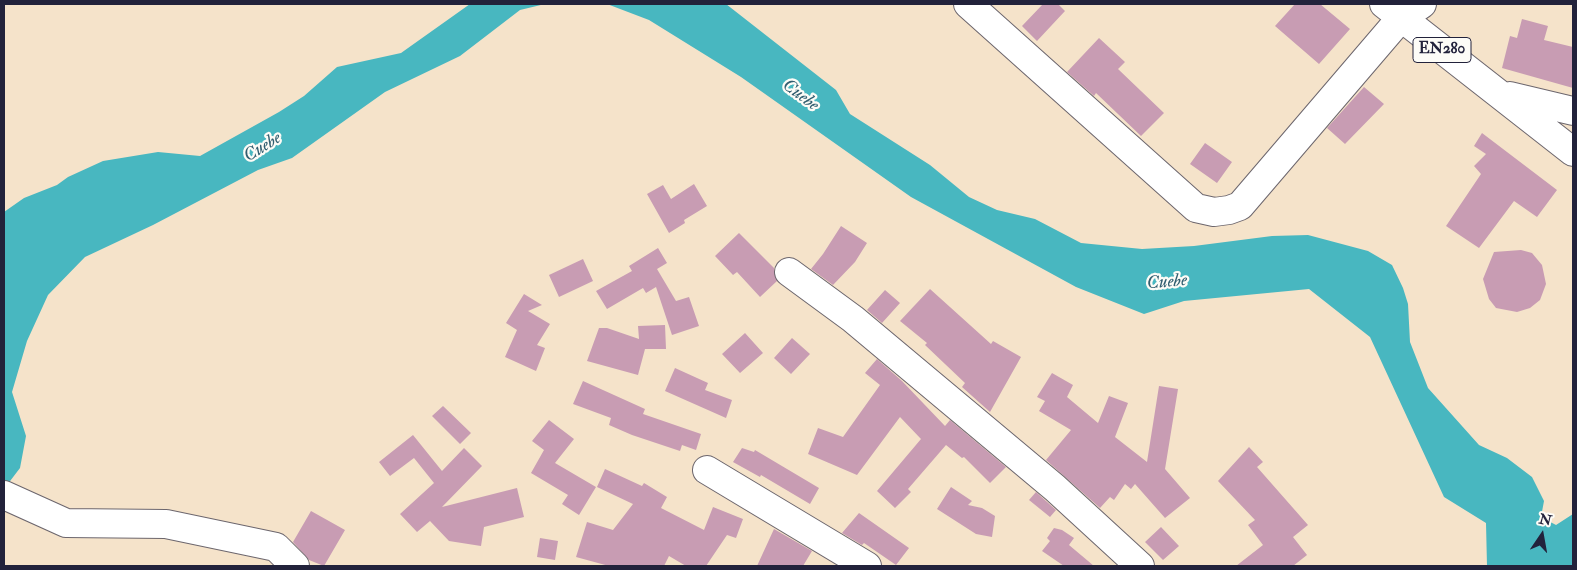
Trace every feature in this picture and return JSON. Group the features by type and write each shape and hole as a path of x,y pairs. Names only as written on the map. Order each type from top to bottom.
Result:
{"street":[{"path":"968,4 1196,208 1214,212 1230,210 1240,206 1402,9"},
{"name":"EN280","path":"1402,9 1501,94 1573,152"},
{"name":"EN280","path":"1501,94 1573,112"},
{"path":"789,272 853,319 1055,488 1140,566"},
{"path":"707,470 867,566"},
{"path":"4,494 66,523 166,524 276,548 295,566"}],"water":[{"name":"Cuebe","path":"470,4 545,4 520,10 460,56 385,92 292,158 258,170 153,225 85,257 48,295 27,341 12,392 26,436 20,468 4,489 4,212 24,198 57,185 68,177 103,161 158,152 200,156 304,96 337,67 401,53"},
{"name":"Cuebe","path":"607,4 726,4 836,90 850,114 930,165 969,197 997,210 1035,219 1081,243 1142,249 1194,246 1272,236 1308,235 1368,251 1392,265 1403,288 1408,304 1410,342 1428,388 1479,445 1507,458 1532,477 1544,501 1541,517 1556,525 1573,514 1573,566 1487,566 1486,523 1444,497 1370,337 1309,289 1184,301 1144,314 1076,287 911,197 741,77 649,20"}],"building":[{"path":"1043,4 1058,4 1065,11 1037,41 1022,26"},
{"path":"1295,4 1320,4 1350,29 1319,64 1275,26"},
{"path":"1522,19 1548,26 1544,40 1573,47 1573,88 1502,68 1510,36 1517,38"},
{"path":"1099,38 1125,62 1118,69 1164,113 1141,136 1096,93 1094,96 1067,72"},
{"path":"1364,87 1384,104 1345,144 1327,128"},
{"path":"1482,133 1557,190 1537,217 1514,201 1479,248 1446,226 1481,174 1474,166 1486,154 1474,146"},
{"path":"1205,143 1232,162 1217,183 1190,164"},
{"path":"694,184 707,206 684,220 685,223 669,233 647,194 663,185 671,199"},
{"path":"841,226 867,243 855,262 833,285 811,269"},
{"path":"739,233 774,268 777,281 760,297 737,272 733,275 715,256"},
{"path":"658,248 667,263 657,269 676,301 689,297 699,326 672,335 656,287 646,293 643,288 607,309 596,291 632,271 629,266"},
{"path":"1521,250 1532,253 1542,265 1546,284 1540,300 1530,308 1517,312 1496,308 1489,299 1483,279 1494,252"},
{"path":"583,259 593,281 559,297 549,275"},
{"path":"930,289 991,344 993,341 1021,357 990,412 962,387 965,383 925,345 927,343 900,321"},
{"path":"885,290 900,303 882,323 867,310"},
{"path":"524,294 542,305 528,311 550,324 537,345 545,348 536,371 505,357 517,330 506,323"},
{"path":"665,325 666,349 645,349 638,375 587,361 599,328 607,328 639,339 638,326"},
{"path":"745,333 763,353 740,373 722,354"},
{"path":"792,338 810,354 791,374 774,358"},
{"path":"877,359 902,381 945,426 950,420 1006,467 990,483 964,457 962,458 946,445 908,489 911,492 895,508 877,491 921,439 900,417 857,475 808,454 818,428 843,437 880,385 865,373"},
{"path":"675,368 708,383 705,390 732,400 726,418 665,391"},
{"path":"1052,373 1073,385 1067,397 1098,423 1109,396 1128,403 1115,437 1147,462 1159,386 1178,389 1165,469 1190,498 1165,518 1135,484 1131,489 1125,484 1114,500 1110,497 1100,508 1046,460 1071,430 1039,411 1045,401 1037,397"},
{"path":"583,381 645,409 643,414 701,434 696,450 682,445 680,451 632,435 609,425 611,418 573,404"},
{"path":"443,406 471,433 460,444 432,416"},
{"path":"549,420 574,439 555,463 596,487 579,515 562,504 568,495 531,473 544,450 532,441"},
{"path":"413,435 442,471 464,448 482,466 442,507 517,488 524,517 484,527 481,546 449,541 430,521 417,532 400,514 434,483 414,458 390,476 379,462"},
{"path":"1249,447 1263,462 1257,467 1308,525 1293,537 1307,555 1293,566 1236,566 1263,545 1248,525 1255,520 1218,481"},
{"path":"742,448 754,452 755,450 819,488 810,504 761,475 760,477 733,462"},
{"path":"605,469 642,486 644,483 667,497 661,508 704,530 713,507 743,519 736,538 727,535 706,566 686,566 669,556 664,566 609,566 576,557 587,522 613,530 633,504 597,487"},
{"path":"951,487 972,501 968,505 982,508 995,516 992,537 976,534 937,509"},
{"path":"1036,492 1056,510 1050,517 1029,500"},
{"path":"311,511 345,530 324,566 309,560 293,542"},
{"path":"859,513 909,548 896,565 864,543 862,545 842,533"},
{"path":"1161,527 1179,546 1163,560 1145,542"},
{"path":"1054,528 1062,530 1074,538 1069,545 1094,566 1064,566 1042,551 1050,541 1047,538"},
{"path":"774,529 812,551 803,566 757,566"},
{"path":"540,538 558,541 555,560 537,557"}]}
